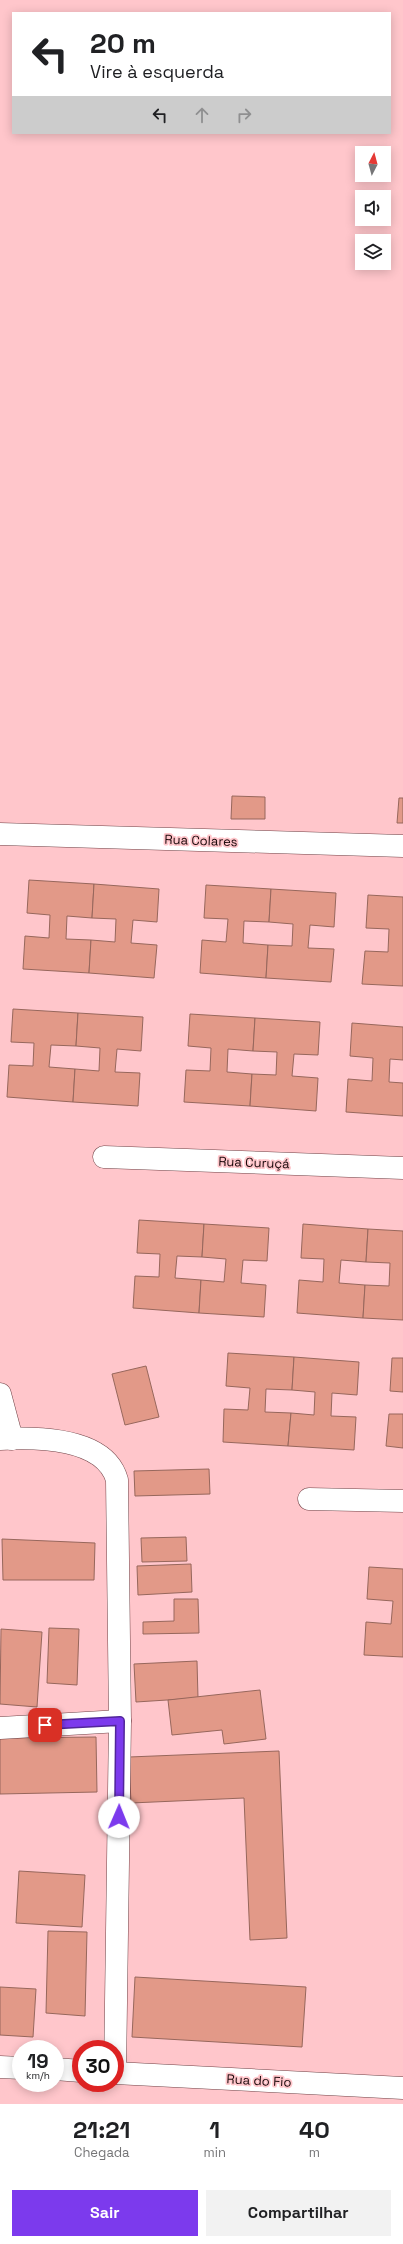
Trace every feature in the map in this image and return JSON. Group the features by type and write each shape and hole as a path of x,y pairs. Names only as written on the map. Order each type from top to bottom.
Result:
{"street":[{"name":"Rua Colares","path":"0,834 403,846"},
{"name":"Rua Curuçá","path":"104,1157 403,1168"},
{"path":"0,1394 6,1439 50,1440 85,1447 95,1451 114,1470 118,1495 120,1721 115,2040"},
{"path":"310,1499 403,1501"},
{"path":"0,1728 120,1721"},
{"path":"0,2066 12,2067"},
{"name":"Rua do Fio","path":"124,2073 403,2088"}],"building":[{"path":"232,796 265,797 265,819 231,819"},
{"path":"399,798 403,798 403,823 397,823"},
{"path":"29,880 94,884 92,918 67,916 66,939 91,940 89,973 23,969 25,936 49,938 50,915 27,913"},
{"path":"94,884 159,889 157,922 133,920 131,943 157,945 154,978 89,973 91,940 115,942 116,919 92,918"},
{"path":"206,885 271,889 269,922 244,921 243,943 268,945 266,978 200,973 202,940 226,942 228,919 204,918"},
{"path":"271,889 336,893 334,927 310,925 308,948 334,949 331,982 266,978 268,945 292,946 293,924 269,922"},
{"path":"368,895 403,897 403,986 362,984 365,951 388,952 389,929 366,928"},
{"path":"13,1009 78,1013 76,1046 51,1045 49,1067 75,1069 73,1102 7,1097 9,1065 33,1066 34,1043 11,1042"},
{"path":"78,1013 143,1017 141,1051 117,1049 115,1072 140,1073 138,1106 73,1102 75,1069 99,1071 100,1048 76,1046"},
{"path":"190,1014 255,1018 253,1051 228,1049 227,1072 252,1074 250,1106 184,1102 186,1070 210,1071 211,1048 188,1046"},
{"path":"255,1018 320,1022 318,1055 294,1054 292,1076 318,1078 316,1111 250,1106 252,1074 276,1075 277,1052 253,1051"},
{"path":"352,1023 403,1027 403,1060 390,1059 389,1082 403,1083 403,1116 346,1112 348,1079 372,1081 373,1058 350,1056"},
{"path":"139,1220 204,1224 202,1257 177,1256 175,1278 201,1280 199,1313 133,1308 135,1276 159,1277 160,1254 137,1253"},
{"path":"204,1224 269,1228 267,1261 243,1260 241,1283 266,1285 264,1317 199,1313 201,1280 224,1282 226,1259 202,1257"},
{"path":"303,1224 368,1229 366,1262 341,1260 339,1283 365,1285 363,1318 297,1313 299,1280 323,1282 324,1259 301,1258"},
{"path":"368,1229 403,1231 403,1320 363,1318 365,1285 389,1286 390,1263 366,1262"},
{"path":"228,1353 294,1357 292,1390 266,1389 265,1412 291,1413 288,1446 223,1442 224,1409 248,1410 250,1388 226,1386"},
{"path":"294,1357 359,1362 357,1395 332,1393 331,1416 356,1417 354,1450 288,1446 291,1413 314,1415 315,1392 292,1390"},
{"path":"392,1358 403,1358 403,1392 390,1391"},
{"path":"146,1366 159,1417 125,1425 112,1374"},
{"path":"389,1414 403,1414 403,1448 386,1446"},
{"path":"209,1469 210,1494 135,1496 134,1471"},
{"path":"186,1537 187,1561 142,1562 141,1538"},
{"path":"2,1539 95,1543 94,1580 3,1580"},
{"path":"191,1564 192,1592 138,1595 137,1566"},
{"path":"369,1567 403,1569 403,1657 364,1655 366,1622 391,1624 393,1601 367,1599"},
{"path":"174,1599 198,1599 199,1633 143,1634 143,1622 174,1621"},
{"path":"49,1628 79,1629 77,1685 47,1683"},
{"path":"1,1629 42,1632 37,1707 0,1704"},
{"path":"197,1661 198,1698 136,1702 134,1664"},
{"path":"260,1690 266,1739 224,1744 222,1730 172,1735 168,1700"},
{"path":"96,1737 97,1792 0,1794 0,1738"},
{"path":"279,1751 287,1938 250,1940 244,1798 131,1803 129,1757"},
{"path":"19,1871 85,1875 82,1927 16,1923"},
{"path":"48,1931 87,1932 85,2016 46,2013"},
{"path":"135,1977 306,1987 302,2047 132,2037"},
{"path":"0,1987 36,1989 33,2037 0,2035"}],"route":[{"path":"45,1725 120,1721 119,1817"}]}
